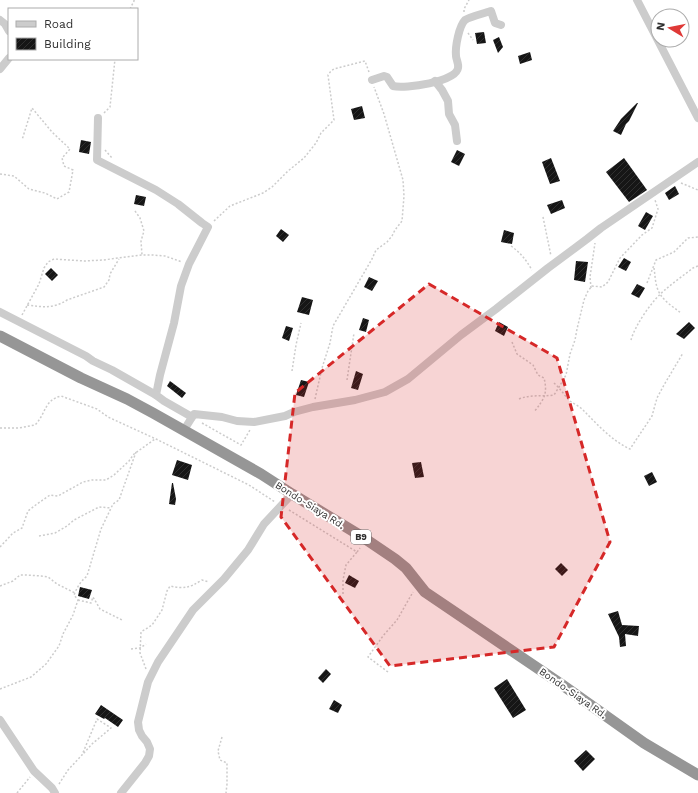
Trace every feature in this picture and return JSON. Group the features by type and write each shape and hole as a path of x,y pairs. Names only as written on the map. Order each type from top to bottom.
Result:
{"highway":[{"name":"Bondo-Siaya Rd.","path":"0,336 81,378 127,399 184,430 261,474 366,540 406,568 425,592 644,742 698,775"}],"street":[{"path":"638,0 698,118"},
{"path":"372,80 384,76 387,77 393,86 398,87 413,86 444,79 455,74 458,67 456,44 463,23 466,19 491,11 496,23 501,25"},
{"path":"0,20 8,29"},
{"path":"0,69 8,59"},
{"path":"435,81 448,101 449,114 455,125 457,141"},
{"path":"98,118 97,160 156,190 178,204 208,227 189,264 181,286 174,323 156,395"},
{"path":"184,430 194,414 222,417 237,421 254,422 285,416 313,407 355,400 385,392 408,379 461,334 596,232 698,162"},
{"path":"0,312 112,370 192,417"},
{"path":"121,793 145,763 150,752 148,745 139,730 138,722 150,678 158,662 193,610 224,579 250,547 264,524 292,494"},
{"path":"0,720 34,771 53,790"}],"path":[{"path":"98,118 110,107 115,60"},
{"path":"208,227 230,206 263,193 272,187 304,158 322,133 334,120 328,75 331,71 340,67 365,61 384,114 403,180 404,196 402,221 392,236 376,250 334,326 313,407"},
{"path":"0,174 14,176 29,189 44,193 56,199 69,192 73,170 64,166 62,158 70,149 52,132 32,108 22,140"},
{"path":"97,140 112,159 115,169"},
{"path":"672,180 698,190"},
{"path":"591,288 592,286 602,287 608,282 620,258 642,235 652,228 658,209 653,193"},
{"path":"135,211 140,218 144,231 141,241 142,255"},
{"path":"543,217 553,264"},
{"path":"519,399 526,396 554,395 566,375 584,300 591,288 590,277 595,249 596,232"},
{"path":"647,283 656,260 674,252 688,238 698,238"},
{"path":"511,246 519,252 536,277"},
{"path":"18,322 39,284 44,268 48,262 54,259 85,261 119,259 142,255 165,256 189,264"},
{"path":"27,305 48,308 104,287 119,259"},
{"path":"631,340 632,334 642,318 661,294 693,268 698,266"},
{"path":"653,267 657,289 668,304 682,313"},
{"path":"292,371 301,323"},
{"path":"347,380 354,334"},
{"path":"512,342 517,354 533,364 538,375 544,378 546,386 545,396 534,412"},
{"path":"554,383 570,401 581,408 595,423 623,446 630,449 652,416 657,398 683,353"},
{"path":"0,428 19,428 35,425 41,417 48,402 55,397 61,396 97,409 108,417 249,485 357,552"},
{"path":"192,417 241,446 254,422"},
{"path":"0,547 13,533 22,528 28,511 50,495 58,496 83,482 92,480 106,480 114,475 129,461 136,452 156,439"},
{"path":"122,620 100,609 93,596 91,603 78,600 74,595 77,586 87,576 102,529 113,504 119,500 136,452"},
{"path":"39,536 55,533 74,520 99,507 111,508"},
{"path":"343,594 343,580 346,565 366,540"},
{"path":"0,586 13,581 20,575 26,574 48,576 58,584 75,593"},
{"path":"150,678 140,653 141,632 152,625 162,610 167,591 170,586 182,588 191,586 202,580 209,582"},
{"path":"388,672 368,657 397,620 418,584"},
{"path":"0,689 31,677 46,664 59,646 78,600"},
{"path":"131,649 140,648 146,644"},
{"path":"53,790 68,770 82,755 92,744 111,728 97,719 82,755"},
{"path":"222,737 218,752 220,760 227,763 226,793"},
{"path":"17,793 34,771"}],"highlighted area":[{"path":"429,284 557,358 610,542 554,647 390,666 281,517 295,393"}],"building":[{"path":"484,32 486,43 477,44 475,33"},
{"path":"499,37 503,47 498,53 493,40"},
{"path":"530,52 532,60 520,64 518,56"},
{"path":"637,103 621,135 613,131 621,119"},
{"path":"362,106 365,118 354,120 351,109"},
{"path":"81,140 91,142 89,154 79,152"},
{"path":"457,150 465,154 459,166 451,162"},
{"path":"551,158 560,181 550,184 542,162"},
{"path":"624,158 647,190 629,202 606,172"},
{"path":"675,186 679,194 669,200 665,193"},
{"path":"136,195 146,197 144,206 134,204"},
{"path":"562,200 565,208 551,214 547,205"},
{"path":"646,212 653,216 645,230 638,226"},
{"path":"281,229 289,235 283,242 276,236"},
{"path":"504,230 514,233 512,244 501,242"},
{"path":"624,258 631,262 626,271 618,267"},
{"path":"576,261 588,262 585,282 574,280"},
{"path":"51,268 58,275 52,281 45,274"},
{"path":"369,277 378,281 372,291 364,287"},
{"path":"637,284 645,288 639,298 631,294"},
{"path":"302,297 313,300 309,315 297,312"},
{"path":"363,318 369,320 366,332 359,330"},
{"path":"499,322 508,327 504,336 495,331"},
{"path":"689,322 695,328 684,339 676,334"},
{"path":"286,326 293,328 289,341 282,338"},
{"path":"356,371 363,374 358,390 351,388"},
{"path":"301,380 309,382 304,397 296,395"},
{"path":"170,381 186,393 182,398 167,386"},
{"path":"177,460 192,465 188,480 172,475"},
{"path":"421,462 424,477 415,478 412,463"},
{"path":"652,472 657,482 649,486 644,476"},
{"path":"172,483 176,499 175,505 169,504"},
{"path":"561,563 568,570 562,576 555,569"},
{"path":"349,575 359,581 355,588 345,583"},
{"path":"80,587 92,590 89,599 78,596"},
{"path":"618,611 622,625 639,626 638,636 625,634 626,646 620,647 619,637 608,614"},
{"path":"326,669 331,674 323,683 318,678"},
{"path":"507,679 526,710 513,718 494,688"},
{"path":"334,700 342,705 338,713 329,709"},
{"path":"101,705 123,720 118,727 105,718 104,719 95,714"},
{"path":"586,750 595,759 583,771 574,761"}]}
